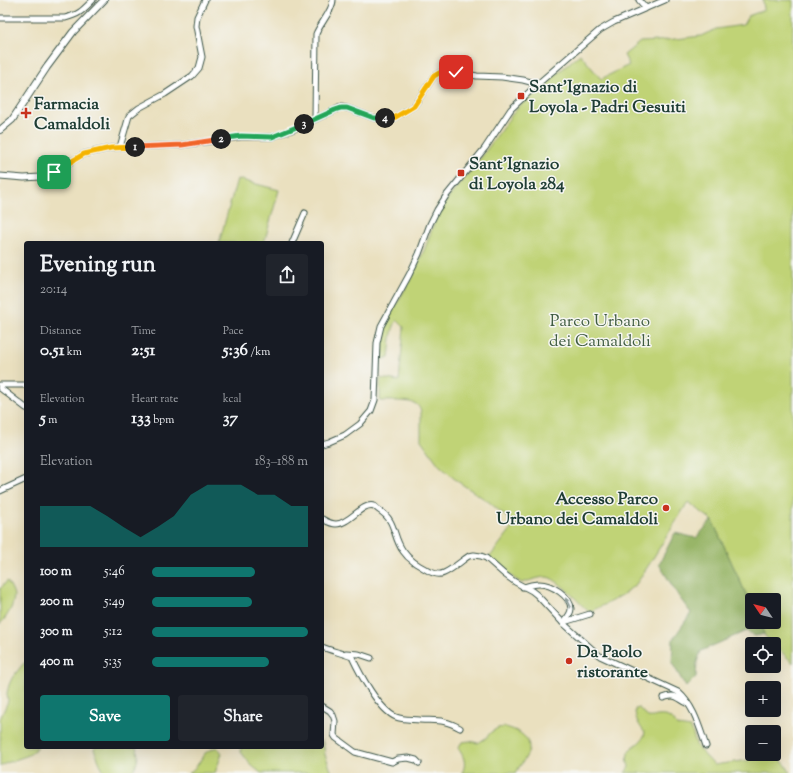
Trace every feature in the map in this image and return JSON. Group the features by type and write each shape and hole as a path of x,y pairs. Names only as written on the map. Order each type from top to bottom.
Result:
{"street":[{"path":"0,18 65,18 82,11 93,0"},
{"path":"0,130 12,120 47,67 73,32 104,0"},
{"path":"120,147 129,116 139,108 165,94 192,76 199,68 202,57 196,26 197,17 205,0"},
{"path":"315,119 316,34 327,15 333,0"},
{"path":"639,0 646,8"},
{"path":"324,443 345,435 360,424 371,411 375,400 377,343 381,326 409,275 437,210 446,196 485,148 511,109 600,30 614,22 665,0"},
{"path":"0,176 24,178 40,177 54,172 84,154 111,148 182,145 241,136 272,137 341,108 347,108 374,118 394,118 414,106 434,76 441,72 456,72 477,76 502,77 538,84"},
{"path":"293,241 304,213"},
{"path":"0,386 24,385"},
{"path":"0,386 24,406"},
{"path":"0,491 24,480"},
{"path":"324,520 336,524 343,523 363,508 373,506 390,520 402,551 410,559 430,572 438,574 444,573 469,556 474,555 486,558 504,574 541,598 563,623 600,656 678,692 692,710 706,746"},
{"path":"523,587 534,584 542,584 553,587 561,593 567,599 572,610 563,623"},
{"path":"563,623 590,614"},
{"path":"324,648 352,657 360,674 379,704 392,715 400,718 441,720 452,723 460,728"},
{"path":"341,653 359,654 371,658"},
{"path":"663,698 671,695 681,699 684,702 687,702"},
{"path":"324,707 333,715 335,721 334,735 336,738 355,752 392,762 398,759 408,758 416,760 419,763"}],"green space":[{"name":"Parco Urbano dei Camaldoli","path":"763,0 793,0 793,663 781,651 781,637 766,637 762,629 781,629 781,593 746,593 712,520 688,502 637,583 624,594 589,612 562,586 551,578 546,577 522,583 489,558 515,524 489,502 457,481 439,465 421,440 421,412 417,405 404,401 380,401 380,378 399,381 404,327 397,320 392,333 389,357 381,360 379,348 383,328 413,275 438,213 520,105 580,54 601,79 629,65 624,55 640,42 701,36 716,29 743,25 748,16 764,10"},
{"path":"237,179 279,190 265,241 220,241"},
{"path":"712,520 746,593 745,629 762,629 764,634 755,636 746,631 701,651 697,662 696,677 686,687 672,663 673,639 691,613 679,597 659,564 675,533 696,538"},
{"path":"7,581 13,591 14,599 10,611 0,624 0,589"},
{"path":"24,663 24,749 36,749 29,755 6,763 0,767 0,719 8,701 7,693 9,685 12,678"},
{"path":"639,708 648,717 667,717 672,719 677,726 691,728 697,747 714,765 745,761 781,760 791,773 625,773 629,767 627,759 630,750 643,738 645,733 639,725 635,709"},
{"path":"505,727 515,730 526,739 528,743 528,753 516,773 462,773 464,760 458,748 462,742 470,741 478,743 486,738 491,732 498,728"},
{"path":"324,747 325,755 332,773 261,773 251,765 241,752 241,749 324,749"},
{"path":"94,749 136,749 138,758 131,773 104,773"},
{"path":"219,749 222,753 215,773 189,773 196,767 204,754 210,750"}],"place":[{"name":"Sant'Ignazio di Loyola - Padri Gesuiti","path":"521,96"},
{"name":"Farmacia Camaldoli","path":"26,113"},
{"name":"Sant'Ignazio di Loyola 284","path":"461,173"},
{"name":"Accesso Parco Urbano dei Camaldoli","path":"666,508"},
{"name":"Da Paolo ristorante","path":"569,661"}],"route":[{"path":"54,172 84,154 111,148 182,145 241,136 272,137 341,108 347,108 374,118 394,118 414,106 434,76 441,72 456,72"}]}
